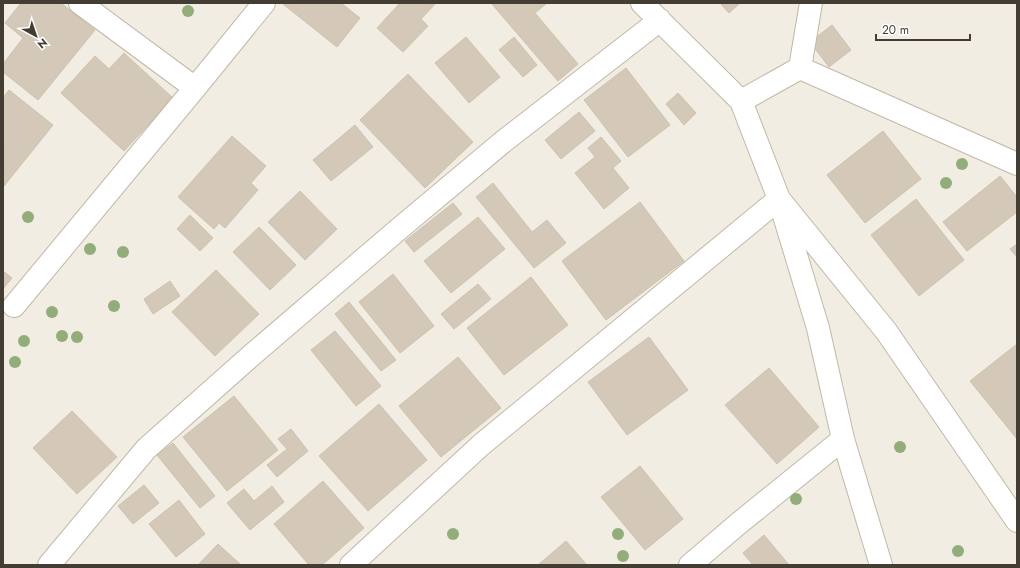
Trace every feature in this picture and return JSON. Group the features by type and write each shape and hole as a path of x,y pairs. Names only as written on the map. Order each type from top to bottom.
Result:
{"street":[{"path":"80,3 196,88"},
{"path":"14,306 196,88 264,3"},
{"path":"642,3 741,100 779,199 818,328 843,439 881,565"},
{"path":"800,68 811,3"},
{"path":"49,565 146,448 253,354 504,141 660,20"},
{"path":"741,100 800,68"},
{"path":"800,68 1017,164"},
{"path":"779,199 886,331 1017,521"},
{"path":"351,565 481,445 779,199"},
{"path":"690,565 843,439"}],"building":[{"path":"21,3 61,3 95,30 38,100 3,72 3,64 23,38 5,23"},
{"path":"341,3 360,18 337,47 283,4"},
{"path":"400,3 436,3 421,19 428,26 403,52 377,28"},
{"path":"491,3 547,3 535,13 578,64 558,81"},
{"path":"720,3 740,3 729,13"},
{"path":"832,25 851,50 829,67 810,42"},
{"path":"466,37 500,77 469,103 435,63"},
{"path":"514,37 537,65 523,77 499,50"},
{"path":"124,53 173,98 124,151 61,93 95,56 109,69"},
{"path":"626,68 670,125 628,157 584,100"},
{"path":"408,74 473,142 425,188 360,120"},
{"path":"9,90 53,125 4,186 3,98"},
{"path":"678,93 696,113 684,125 666,104"},
{"path":"579,112 595,131 561,159 545,140"},
{"path":"355,125 373,147 331,181 313,160"},
{"path":"883,131 921,179 865,223 827,175"},
{"path":"232,136 266,166 251,183 258,190 225,228 219,223 214,229 178,197"},
{"path":"601,137 621,161 613,168 629,188 604,209 575,173 595,157 588,148"},
{"path":"1000,176 1017,197 1017,212 967,251 943,222"},
{"path":"493,183 532,232 547,220 566,243 534,268 476,197"},
{"path":"300,191 337,229 305,260 268,222"},
{"path":"916,199 964,260 919,296 871,235"},
{"path":"640,202 684,261 606,320 562,261"},
{"path":"453,203 462,214 414,252 405,241"},
{"path":"190,215 213,238 200,251 177,229"},
{"path":"478,217 505,249 451,293 424,261"},
{"path":"259,227 296,265 270,290 233,252"},
{"path":"1017,244 1017,257 1010,249"},
{"path":"216,270 259,314 215,356 172,312"},
{"path":"3,271 12,278 3,289"},
{"path":"393,274 434,326 400,353 359,302"},
{"path":"531,277 568,325 504,375 467,328"},
{"path":"170,281 180,296 153,314 144,299"},
{"path":"478,284 491,299 454,329 441,314"},
{"path":"349,302 396,360 381,371 335,314"},
{"path":"335,331 381,386 356,406 311,350"},
{"path":"649,337 688,390 627,435 588,382"},
{"path":"1017,344 1017,439 970,381"},
{"path":"458,357 501,408 441,457 399,406"},
{"path":"769,368 819,427 777,464 725,405"},
{"path":"234,396 278,450 227,491 183,437"},
{"path":"379,404 427,460 368,511 319,456"},
{"path":"72,411 117,457 77,494 33,448"},
{"path":"291,429 308,451 277,477 267,465 287,449 278,439"},
{"path":"173,443 215,496 200,508 157,455"},
{"path":"640,466 683,519 645,550 601,497"},
{"path":"323,481 364,528 322,565 309,565 274,524"},
{"path":"144,485 159,503 133,524 118,506"},
{"path":"272,486 284,502 250,530 227,503 244,489 254,501"},
{"path":"179,500 205,534 176,557 149,524"},
{"path":"764,535 789,565 753,565 743,553"},
{"path":"566,541 587,565 538,565"},
{"path":"218,544 241,565 198,565"}]}
